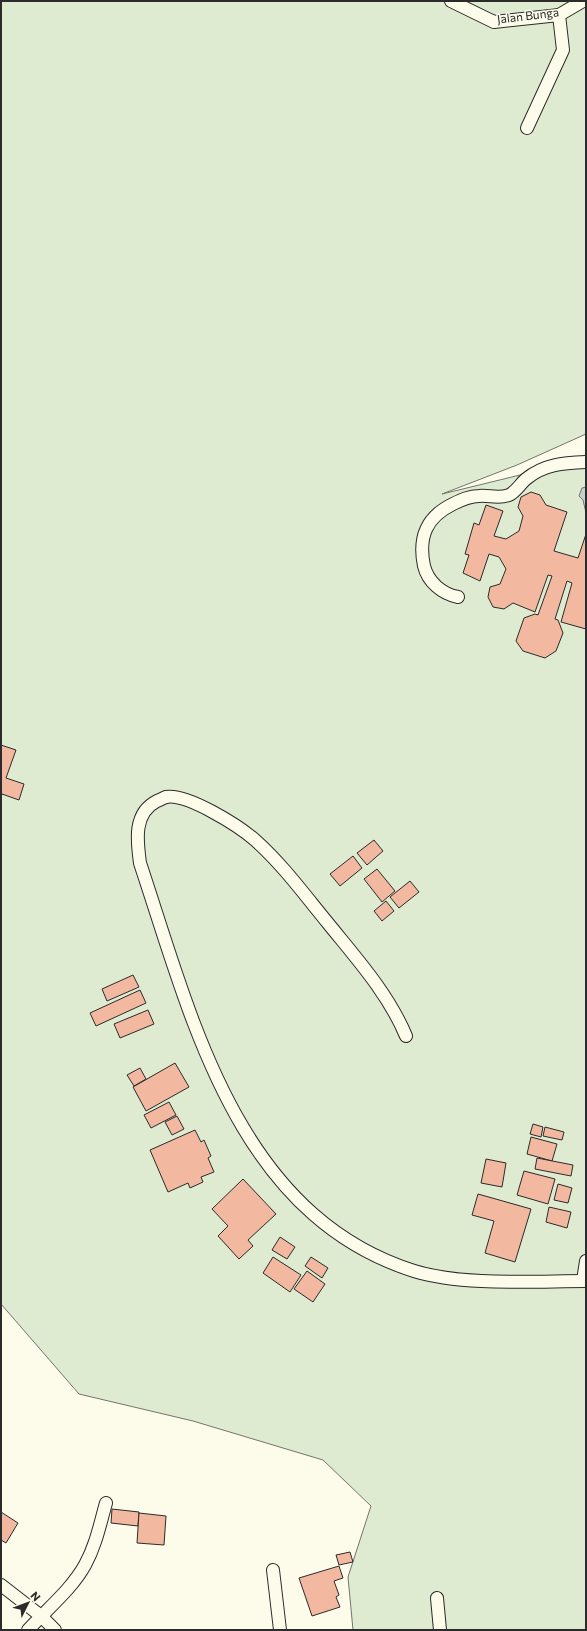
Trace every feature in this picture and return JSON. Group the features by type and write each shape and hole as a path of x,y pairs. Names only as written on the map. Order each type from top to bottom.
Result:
{"street":[{"name":"Jalan Bunga","path":"451,1 494,22 559,15 582,1"},
{"path":"528,128 563,50 559,15"},
{"path":"458,597 450,595 433,584 425,568 422,552 423,535 431,518 442,510 465,498 510,495 535,472 545,467 558,464 586,462"},
{"path":"406,1036 397,1014 366,971 281,867 254,839 226,819 176,797 165,797 155,802 146,810 140,820 138,832 140,863 200,1043 233,1112 251,1143 280,1181 311,1212 332,1229 369,1253 416,1272 472,1280 584,1282 586,1261"},
{"path":"28,1630 66,1590 85,1565 95,1541 106,1503"},
{"path":"273,1570 280,1630"},
{"path":"1,1585 41,1616 55,1630"},
{"path":"437,1598 440,1630"}],"green space":[{"path":"1,1 586,1 586,434 517,465 442,494 586,459 586,1630 353,1630 348,1577 371,1506 323,1460 193,1421 79,1394 1,1304"}],"shaded area":[{"path":"586,487 586,513 583,500 579,496 582,488"}],"building":[{"path":"531,492 540,495 546,505 567,512 554,551 578,558 586,534 586,629 561,622 572,583 567,581 555,619 558,620 563,633 556,651 545,658 523,651 516,641 524,618 535,614 538,615 552,576 548,575 535,612 513,603 504,609 493,607 488,597 490,587 500,584 506,569 499,557 489,554 480,581 463,573 469,555 465,554 474,523 479,525 486,505 503,511 494,536 506,539 519,531 523,516 518,507 521,497"},
{"path":"1,745 16,750 6,778 24,784 19,800 2,794 1,797"},
{"path":"374,840 383,851 367,865 357,853"},
{"path":"353,856 362,868 340,886 330,874"},
{"path":"377,869 395,891 382,902 364,879"},
{"path":"410,881 419,892 399,908 390,897"},
{"path":"386,901 394,911 382,921 374,911"},
{"path":"133,975 139,987 107,1001 102,989"},
{"path":"140,990 146,1003 96,1026 90,1013"},
{"path":"148,1010 154,1024 120,1038 114,1024"},
{"path":"175,1063 189,1087 146,1111 133,1087"},
{"path":"140,1068 146,1079 134,1086 127,1075"},
{"path":"169,1102 176,1115 151,1128 144,1115"},
{"path":"177,1116 184,1129 172,1135 165,1122"},
{"path":"533,1124 543,1127 541,1137 530,1134"},
{"path":"545,1127 564,1132 562,1140 543,1136"},
{"path":"195,1130 201,1142 204,1140 211,1156 208,1158 214,1172 201,1177 203,1182 190,1188 188,1183 168,1192 150,1150"},
{"path":"531,1137 557,1144 552,1161 527,1154"},
{"path":"537,1158 573,1165 571,1176 535,1169"},
{"path":"486,1159 506,1163 502,1187 481,1183"},
{"path":"524,1171 555,1179 548,1204 517,1195"},
{"path":"243,1179 276,1214 248,1240 253,1246 239,1259 218,1236 228,1226 212,1209"},
{"path":"558,1184 572,1188 568,1203 554,1200"},
{"path":"478,1194 531,1209 515,1262 485,1253 494,1221 472,1215"},
{"path":"549,1207 571,1212 567,1228 546,1222"},
{"path":"280,1237 295,1247 287,1259 272,1250"},
{"path":"273,1257 301,1275 290,1292 263,1273"},
{"path":"311,1257 328,1268 322,1278 305,1266"},
{"path":"307,1271 325,1284 313,1302 294,1289"},
{"path":"112,1509 139,1512 138,1526 111,1523"},
{"path":"1,1512 18,1523 6,1543 1,1540"},
{"path":"139,1513 166,1516 164,1545 137,1543"},
{"path":"350,1552 353,1562 339,1565 336,1555"},
{"path":"339,1566 343,1578 334,1581 339,1595 336,1597 340,1607 312,1616 299,1578"}]}
